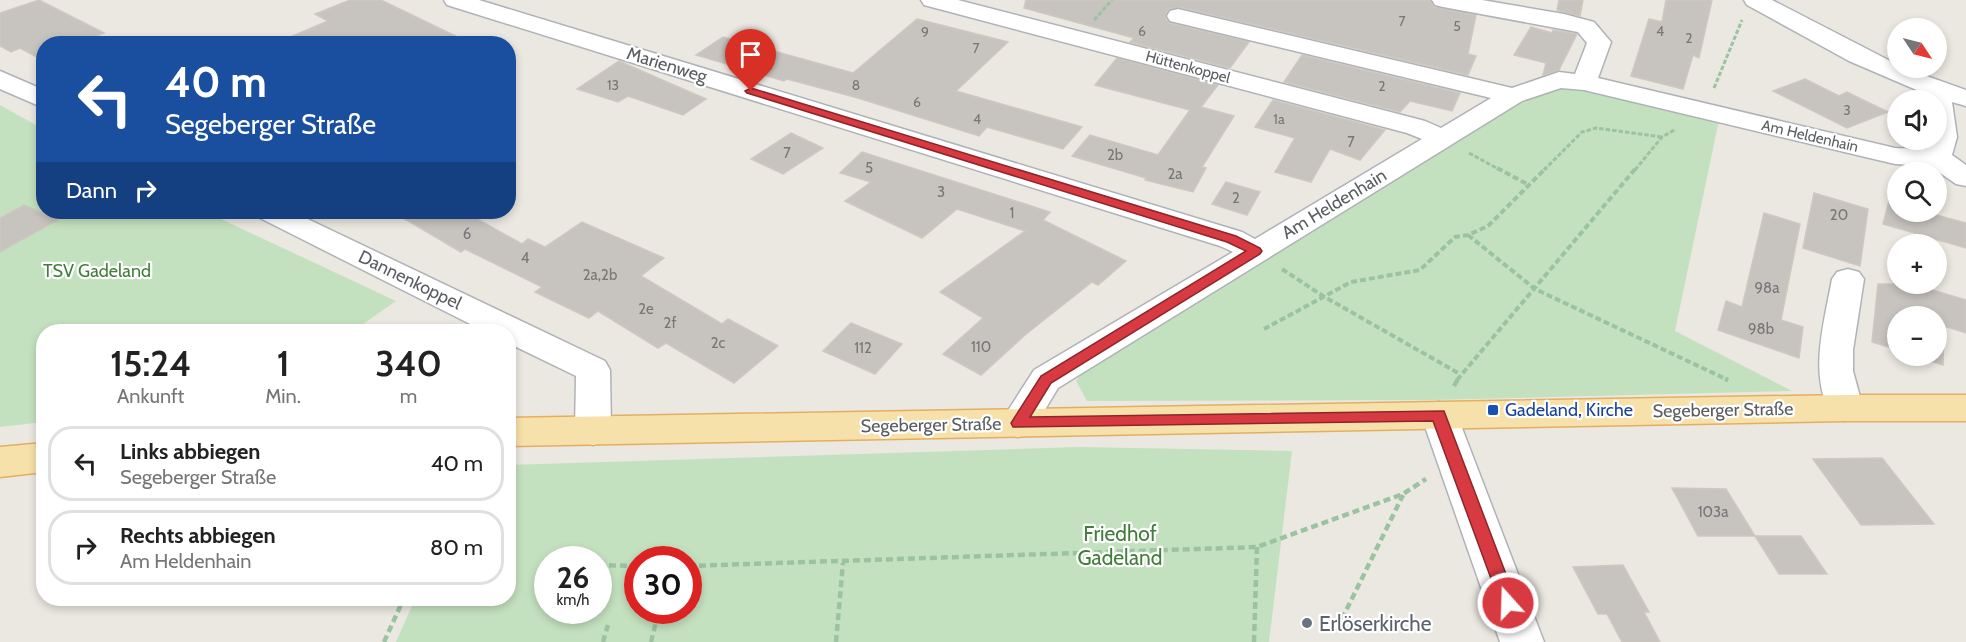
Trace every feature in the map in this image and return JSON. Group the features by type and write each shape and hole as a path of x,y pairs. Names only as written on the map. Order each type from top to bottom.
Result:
{"main road":[{"name":"Segeberger Straße","path":"516,432 1845,408 1966,408"},
{"path":"0,462 36,458"}],"street":[{"name":"Marienweg","path":"455,0 1231,239 1256,251"},
{"name":"Hüttenkoppel","path":"932,0 1416,127 1443,139"},
{"path":"1443,0 1586,27 1599,42 1584,82"},
{"path":"1750,5 1936,90"},
{"path":"1178,16 1513,96"},
{"path":"0,79 36,96"},
{"name":"Am Heldenhain","path":"1018,423 1046,379 1513,96 1559,80 1584,82 1895,156 1937,158"},
{"path":"1947,93 1966,98"},
{"path":"1940,150 1937,158 1966,178"},
{"name":"Dannenkoppel","path":"284,219 499,324"},
{"path":"1845,408 1836,371 1836,350 1848,279"},
{"name":"Dannenkoppel","path":"516,332 593,370 593,431"},
{"path":"1439,415 1522,642"}],"path":[{"path":"1439,415 1460,374 1535,289 1662,137 1706,110 1750,5"},
{"path":"1264,329 1351,282 1420,270 1455,237 1468,235 1488,226 1582,132 1596,128 1662,137"},
{"path":"1443,139 1529,185"},
{"path":"1468,235 1535,289 1735,384"},
{"path":"1256,251 1323,296 1460,374"},
{"path":"702,566 843,563 1257,547 1403,494 1454,460"},
{"path":"1337,629 1403,494"},
{"path":"1254,642 1257,547"},
{"path":"836,642 843,563"},
{"path":"384,642 400,606"},
{"path":"651,642 656,624"},
{"path":"603,642 608,625"}],"green space":[{"path":"1584,87 1719,120 1675,331 1792,391 1433,400 1087,401 1076,381 1091,360 1516,103 1553,90"},
{"name":"TSV Gadeland","path":"0,105 36,125 36,219 221,219 396,301 363,324 36,324 36,423 0,427"},
{"name":"Friedhof Gadeland","path":"1079,447 1292,451 1269,642 396,642 412,606 516,606 516,465"}],"building":[{"path":"39,0 104,33 96,36 36,36 36,57 20,48 11,52 0,46 0,13"},
{"path":"350,0 381,0 455,36 293,36 328,21 315,14"},
{"path":"1026,0 1430,0 1434,7 1476,15 1468,54 1476,56 1468,75 1179,7 1168,10 1165,17 1169,23 1249,42 1230,68 1130,42 1134,38 1024,8"},
{"path":"1559,0 1583,0 1580,16 1557,10"},
{"path":"1666,0 1712,0 1699,58 1693,55 1683,89 1631,76 1649,19 1662,22"},
{"path":"917,19 1008,42 956,91 1082,127 1063,149 987,127 979,136 858,98 787,79 784,81 696,55 723,37 853,73"},
{"path":"1531,27 1552,33 1553,30 1577,34 1559,70 1543,75 1546,63 1514,55"},
{"path":"1302,55 1460,93 1452,111 1410,101 1400,112 1284,82"},
{"path":"1117,58 1218,85 1201,107 1234,116 1202,167 1206,168 1193,192 1145,180 1146,178 1072,156 1090,135 1158,155 1190,110 1095,85"},
{"path":"619,61 706,99 683,115 628,96 618,102 577,89"},
{"path":"1805,79 1839,96 1847,92 1887,112 1847,128 1773,91"},
{"path":"1273,100 1385,130 1360,160 1330,149 1311,182 1275,172 1295,138 1255,127"},
{"path":"791,133 823,148 783,174 751,159"},
{"path":"862,152 1050,212 1043,220 1126,261 1098,285 1092,282 1025,335 981,375 943,354 983,318 940,292 1025,231 957,209 922,238 845,201 871,182 840,173"},
{"path":"1226,182 1260,192 1247,215 1212,204"},
{"path":"1814,193 1868,209 1860,266 1803,248"},
{"path":"24,205 36,210 36,219 58,220 0,252 0,218"},
{"path":"1887,209 1887,222 1947,222 1947,218 1966,223 1966,248 1947,243 1947,234 1918,234 1883,224"},
{"path":"1764,213 1800,224 1781,320 1803,327 1799,358 1718,330 1726,301 1742,307"},
{"path":"405,219 477,219 522,244 528,239 545,247 582,222 664,258 641,276 722,324 728,319 778,346 734,383 666,343 658,348 598,311 589,318 535,292 542,287 465,249 461,252"},
{"path":"1878,284 1887,284 1887,294 1946,294 1966,300 1966,333 1947,327 1947,306 1887,306 1887,347 1872,342"},
{"path":"851,323 902,344 875,374 823,351"},
{"path":"1882,458 1934,524 1861,525 1813,459"},
{"path":"1672,488 1726,489 1755,536 1698,536"},
{"path":"1755,536 1801,536 1827,574 1779,574"},
{"path":"1623,565 1649,612 1644,612 1660,642 1622,642 1607,614 1598,614 1573,567"}],"place":[{"name":"Gadeland, Kirche","path":"1493,410"},
{"name":"Erlöserkirche","path":"1307,623"}],"route":[{"path":"751,91 1231,239 1256,251 1046,379 1018,423 1439,415 1508,603"}]}
